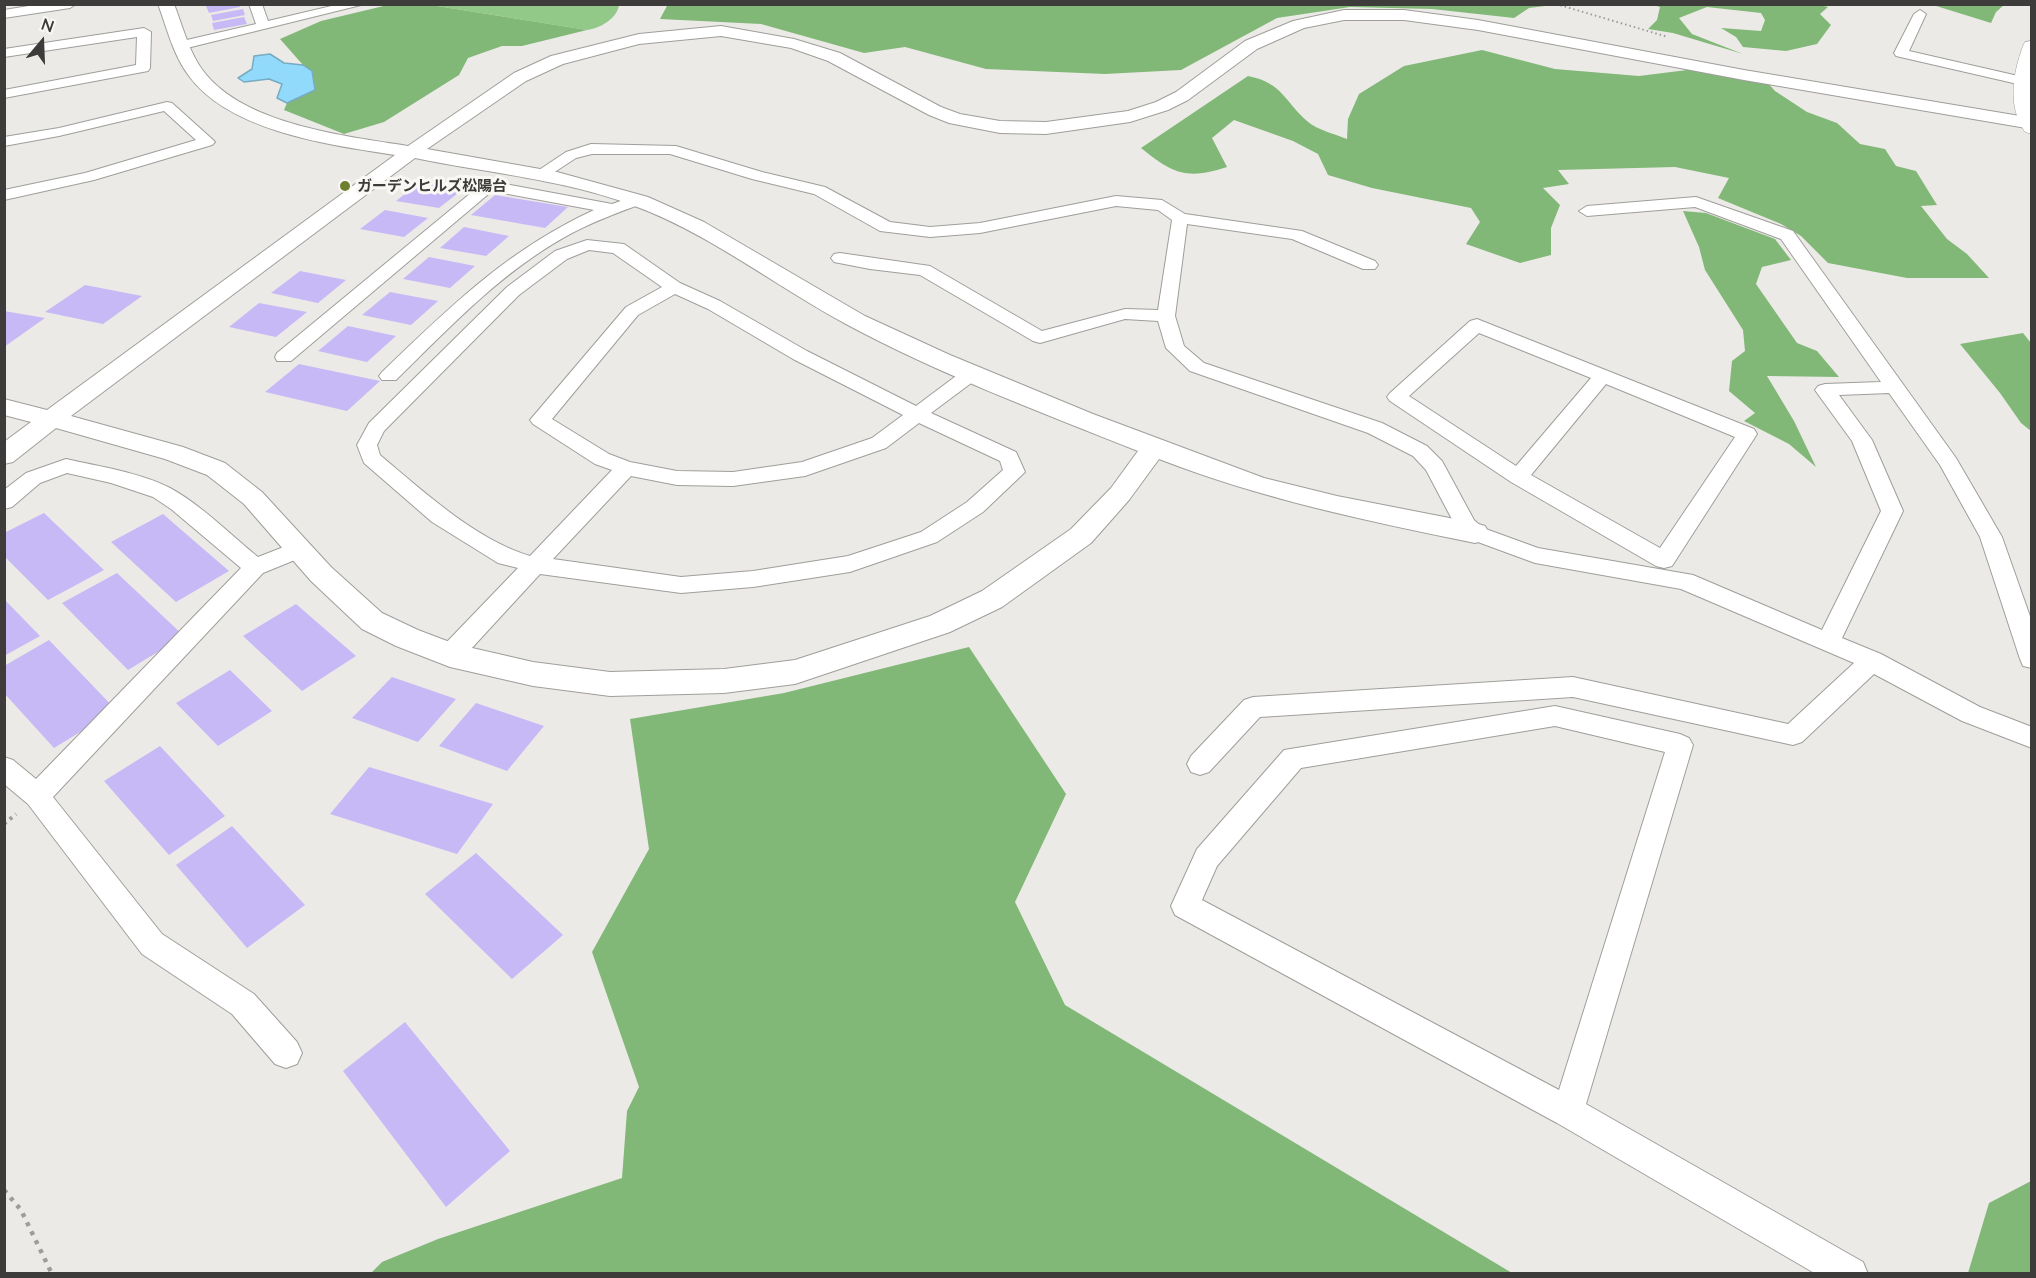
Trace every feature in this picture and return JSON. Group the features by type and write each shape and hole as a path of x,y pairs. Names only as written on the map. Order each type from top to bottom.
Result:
{"main road":[{"path":"2031,46 2023,68 2022,81 2025,109 2031,125"}],"street":[{"path":"4,14 70,4"},
{"path":"166,4 189,66 199,81 235,106 282,127 308,134 541,174 638,200 702,229 789,283 855,320 971,374 1154,448 1252,483 1318,501 1475,533 1534,555 1684,581 1872,661 1971,714 2031,738"},
{"path":"255,4 264,27"},
{"path":"183,45 359,4"},
{"path":"4,456 411,152 520,77 557,60 639,39 721,31 794,44 834,57 927,107 956,119 1000,127 1046,128 1089,124 1146,112 1182,96 1251,45 1299,24 1344,15 1429,17 2031,125"},
{"path":"1920,15 1901,53 2022,81"},
{"path":"4,52 144,32 143,68 4,94"},
{"path":"4,142 59,132 166,106 207,142 88,177 4,195"},
{"path":"541,174 571,155 591,149 671,149 758,176 819,190 886,227 930,232 980,228 1116,201 1162,205 1180,218 1296,236 1369,265"},
{"path":"284,357 489,186 610,208"},
{"path":"389,376 493,277 531,249 610,208 638,200"},
{"path":"1587,211 1696,202 1787,235 1949,463 1991,537 2031,659"},
{"path":"1180,218 1167,316 1175,348 1197,367 1375,428 1420,451 1435,466 1466,525 1475,533"},
{"path":"587,245 618,248 674,287 714,305 800,355 918,415 1009,457 1014,472 975,507 929,537 850,564 753,579 681,585 534,565 506,557 440,517 371,458 367,445 376,428 513,291 561,255 587,245"},
{"path":"840,258 924,270 1040,337 1125,314 1167,316"},
{"path":"674,287 632,311 540,420 602,459 626,468 677,478 733,479 805,469 879,443 971,374"},
{"path":"1664,560 1747,434 1477,325 1397,397 1518,477 1664,560 1684,581"},
{"path":"1518,477 1603,376"},
{"path":"1827,642 1892,511 1862,440 1825,390 1895,387"},
{"path":"4,407 52,418 174,453 216,469 254,498 321,574 372,621 450,655 533,674 610,684 724,681 795,672 940,624 992,599 1081,536 1120,494 1154,448"},
{"path":"4,502 33,478 66,466 115,477 162,492 255,567"},
{"path":"450,655 626,468"},
{"path":"38,796 255,567 299,549"},
{"path":"1200,764 1253,707 1573,687 1792,735 1872,661"},
{"path":"1568,1112 1680,745 1555,716 1293,758 1207,858 1185,906 1568,1112 1851,1274"},
{"path":"4,768 38,796 152,944 243,1004 286,1053"}],"path":[{"path":"4,1190 21,1210 52,1274"}],"green space":[{"path":"392,4 431,5 587,30 522,46 502,46 468,58 459,75 384,122 344,134 284,110 287,103 315,89 312,71 303,65 280,39 321,21"},
{"path":"668,4 1553,5 1529,8 1514,18 1432,9 1350,7 1277,18 1181,70 1105,74 986,69 905,47 864,53 761,24 660,19"},
{"path":"1650,4 1820,5 1828,7 1820,14 1831,25 1817,44 1786,51 1743,47 1736,37 1721,28 1761,31 1765,20 1761,13 1707,7 1679,18 1692,34 1743,54 1673,33 1648,29 1657,20 1660,7"},
{"path":"2004,4 1996,12 1991,23 1933,5"},
{"path":"431,5 619,5 615,15 607,22 587,30"},
{"path":"1482,50 1555,69 1639,76 1719,66 1759,73 1775,91 1807,112 1837,123 1860,144 1885,149 1896,166 1916,171 1937,205 1921,206 1947,239 1967,254 1989,278 1907,278 1828,263 1801,236 1781,224 1718,198 1729,178 1675,167 1558,170 1569,184 1543,188 1560,205 1551,228 1551,255 1520,263 1466,244 1480,222 1471,208 1372,188 1328,175 1318,154 1293,141 1234,120 1212,138 1227,167 1201,173 1181,172 1162,164 1141,148 1248,76 1260,79 1276,88 1311,124 1347,139 1348,119 1359,94 1404,66"},
{"path":"1683,211 1706,213 1775,239 1791,260 1762,267 1756,284 1797,343 1817,351 1839,377 1767,376 1794,421 1816,467 1789,444 1744,421 1755,413 1729,391 1732,361 1745,351 1743,330 1705,270 1699,247"},
{"path":"2023,333 2031,343 2031,431 2021,423 1960,344"},
{"path":"969,647 1066,794 1015,902 1065,1005 1512,1273 371,1273 382,1262 438,1239 622,1178 627,1111 639,1087 592,952 649,849 630,719 784,693"},
{"path":"2031,1181 2031,1273 1968,1273 1989,1203"}],"water":[{"path":"270,54 284,63 303,65 312,71 315,90 287,103 277,98 282,84 269,79 244,82 238,78 252,69 254,56"}],"building":[{"path":"239,4 240,7 209,13 206,6"},
{"path":"243,9 245,15 213,21 211,15"},
{"path":"244,17 247,24 214,30 212,23"},
{"path":"420,182 462,190 439,208 396,201"},
{"path":"495,195 568,207 545,228 471,215"},
{"path":"385,210 428,218 404,237 360,229"},
{"path":"464,227 509,236 486,256 440,248"},
{"path":"429,257 475,266 450,288 403,279"},
{"path":"300,271 346,280 318,303 271,293"},
{"path":"85,285 142,296 103,324 45,312"},
{"path":"390,292 438,301 411,325 362,315"},
{"path":"259,303 307,312 276,337 229,327"},
{"path":"4,311 45,318 4,347"},
{"path":"348,326 396,336 367,362 318,351"},
{"path":"299,364 380,381 347,411 265,392"},
{"path":"44,513 104,570 48,600 4,556 4,533"},
{"path":"163,514 229,571 176,602 111,542"},
{"path":"117,573 184,636 128,670 62,603"},
{"path":"4,599 40,636 4,656"},
{"path":"296,604 356,656 302,691 243,636"},
{"path":"49,640 116,710 54,748 4,693 4,666"},
{"path":"230,670 272,711 218,746 176,703"},
{"path":"392,677 456,699 418,742 352,718"},
{"path":"476,703 544,726 507,771 439,746"},
{"path":"160,746 225,816 169,855 104,781"},
{"path":"369,767 493,804 457,854 330,814"},
{"path":"232,826 305,905 247,948 176,865"},
{"path":"476,853 563,935 512,979 425,894"},
{"path":"405,1022 510,1151 446,1207 343,1071"}],"place":[{"name":"ガーデンヒルズ松陽台","path":"345,186"}]}
